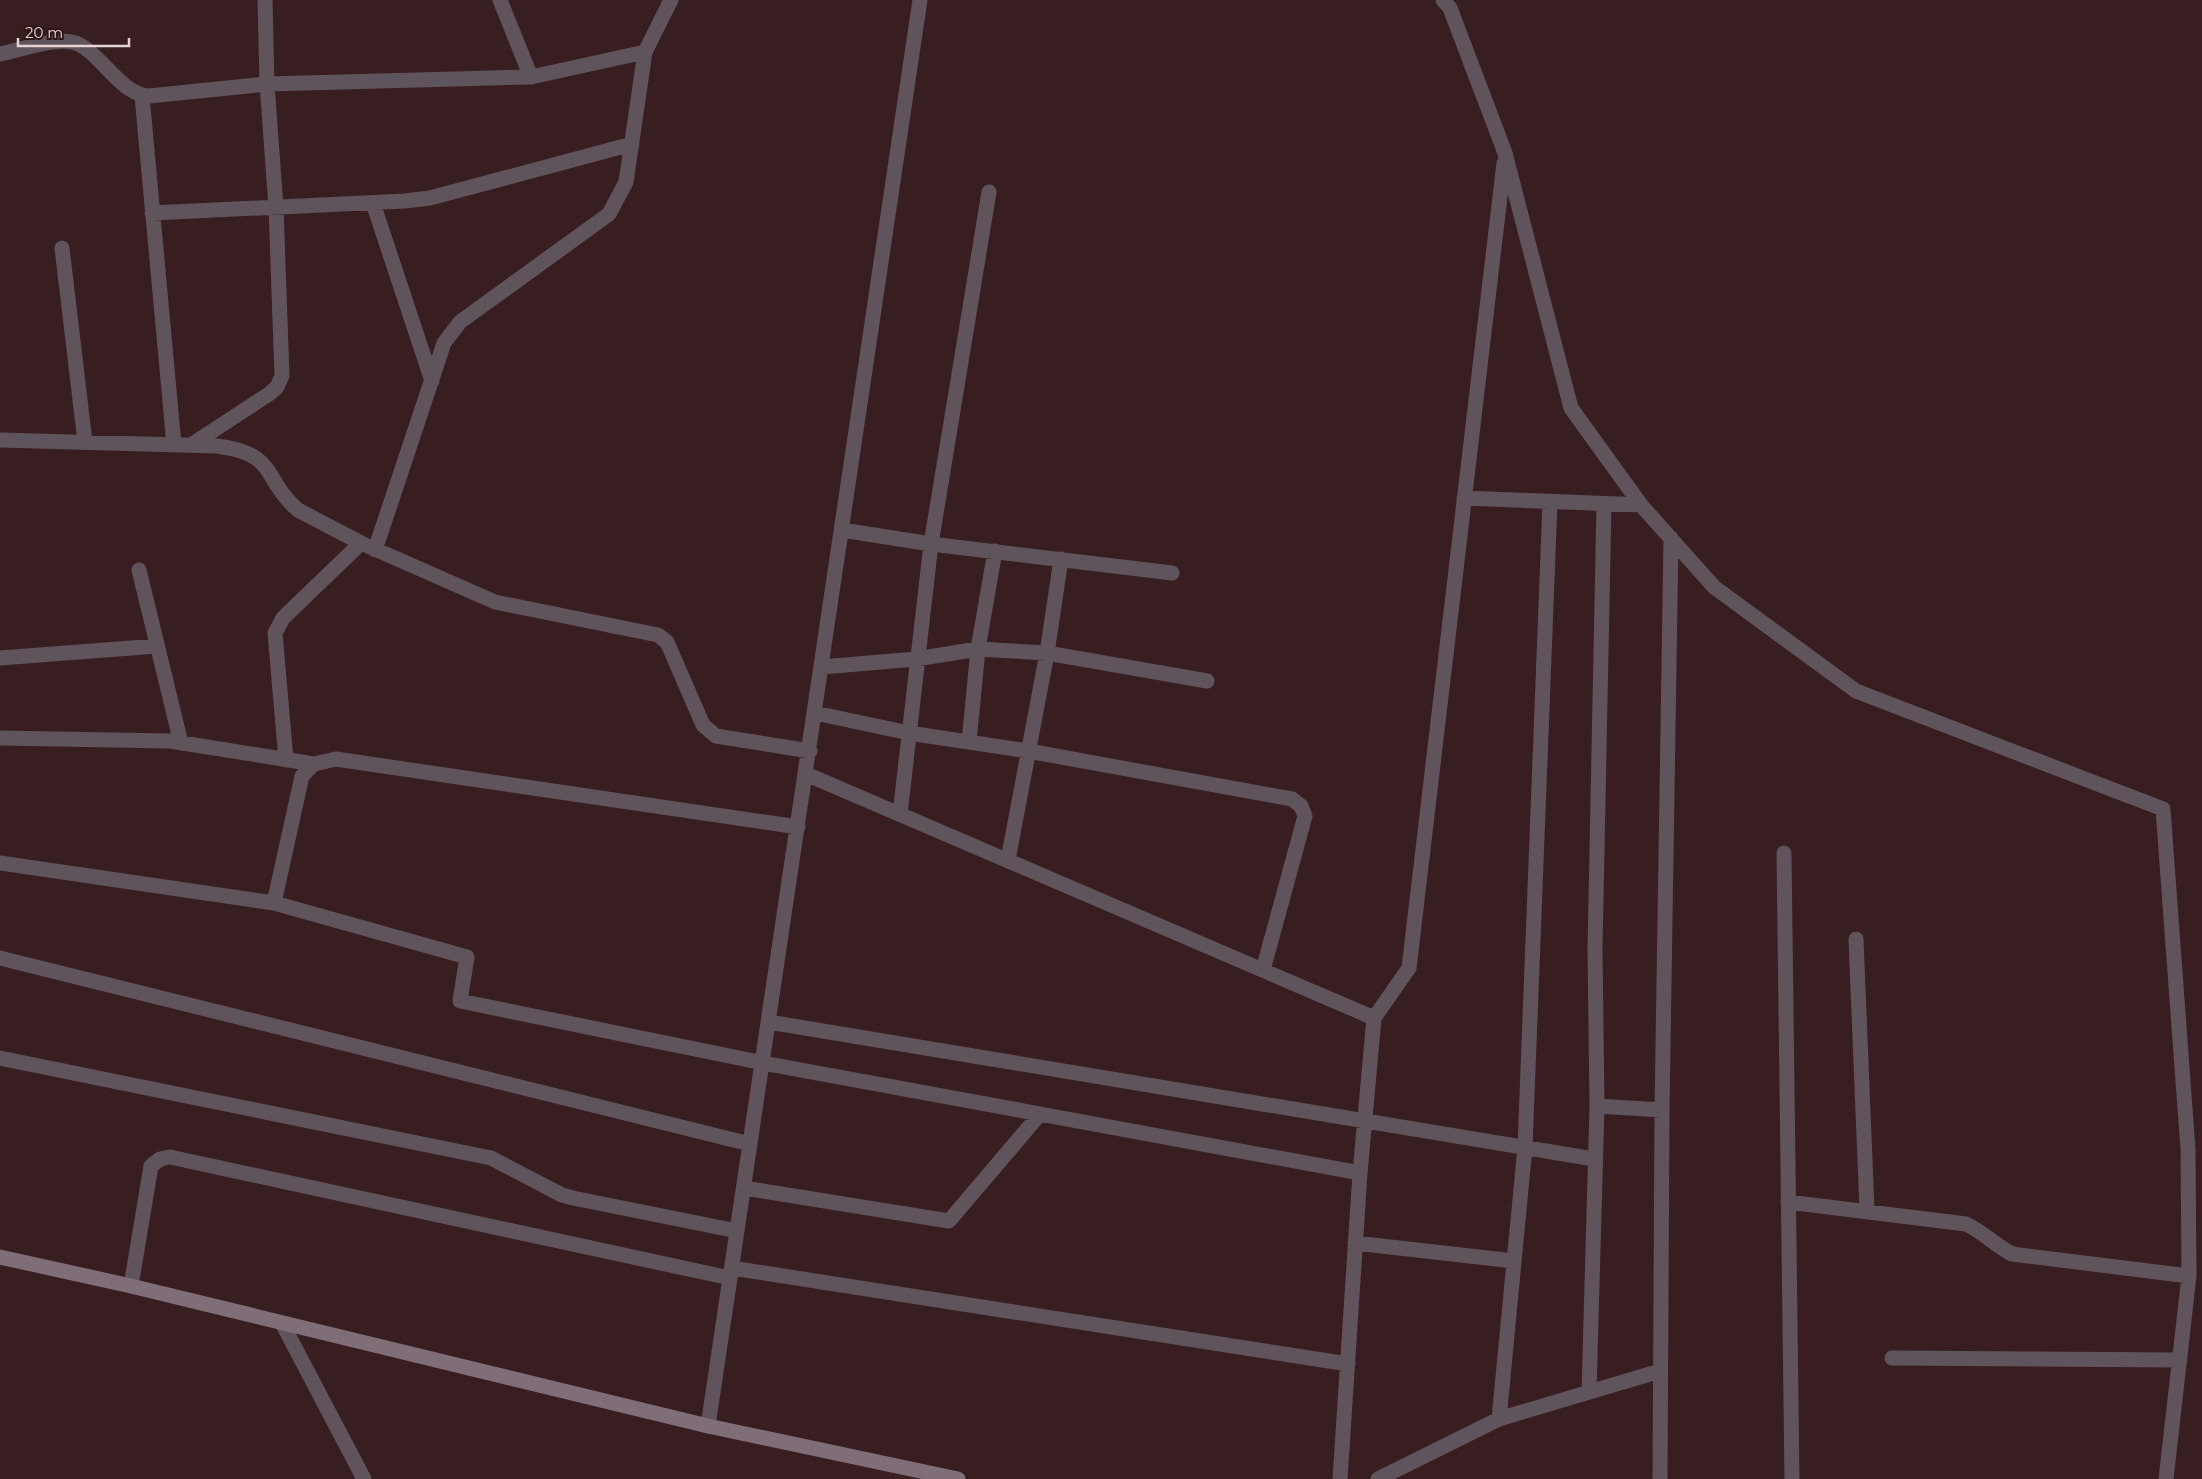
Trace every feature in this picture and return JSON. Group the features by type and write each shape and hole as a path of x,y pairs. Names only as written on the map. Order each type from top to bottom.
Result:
{"main road":[{"path":"0,1258 130,1286 708,1426 958,1479"}],"street":[{"path":"191,445 269,394 277,386 282,376 276,207 267,84 265,0"},
{"path":"500,0 531,77"},
{"path":"375,550 444,343 460,322 609,214 626,182 645,52 671,0"},
{"path":"708,1426 810,751 920,0"},
{"path":"1442,0 1450,8 1505,153 1571,408 1641,505 1714,587 1856,691 2163,809 2188,1149 2189,1276 2166,1479"},
{"path":"0,54 61,41 76,43 134,92 142,96 267,84 531,77 645,52"},
{"path":"142,96 174,445"},
{"path":"152,213 372,203 430,198 632,144"},
{"path":"1340,1479 1360,1173 1374,1018 1409,968 1505,153"},
{"path":"900,814 916,659 931,544 989,192"},
{"path":"372,203 432,381"},
{"path":"62,248 85,442"},
{"path":"0,440 216,446 247,452 265,466 298,510 375,550 495,602 658,635 667,642 703,725 710,732 716,736 810,751"},
{"path":"1464,498 1641,505"},
{"path":"1499,1419 1525,1147 1550,502"},
{"path":"1589,1392 1594,1159 1597,1106 1595,949 1604,504"},
{"path":"842,530 931,544 1172,573"},
{"path":"1660,1479 1662,1110 1671,538"},
{"path":"286,760 275,633 283,618 360,543"},
{"path":"969,742 978,649 994,551"},
{"path":"1008,860 1046,653 1061,559"},
{"path":"139,570 180,743"},
{"path":"0,658 158,646"},
{"path":"822,667 916,659 978,649 1046,653 1208,681"},
{"path":"815,713 909,733 1028,751 1292,799 1301,806 1305,816 1263,970"},
{"path":"0,738 180,743 314,764 336,758 798,827"},
{"path":"274,903 302,776 314,764"},
{"path":"806,774 1374,1018"},
{"path":"1784,853 1792,1479"},
{"path":"0,863 274,903 467,958 460,1001 762,1063 1360,1173"},
{"path":"1856,939 1867,1210"},
{"path":"0,958 750,1144"},
{"path":"769,1022 1594,1159"},
{"path":"0,1058 491,1158 562,1195 737,1231"},
{"path":"1597,1106 1662,1110"},
{"path":"744,1188 949,1221 1040,1114"},
{"path":"130,1286 151,1166 160,1158 170,1157 731,1273 1348,1364"},
{"path":"1788,1202 1867,1210 1966,1224 1979,1230 1999,1247 2012,1254 2189,1276"},
{"path":"1355,1244 1514,1261"},
{"path":"282,1323 364,1479"},
{"path":"1892,1358 2180,1360"},
{"path":"1378,1479 1499,1419 1660,1371"}]}
